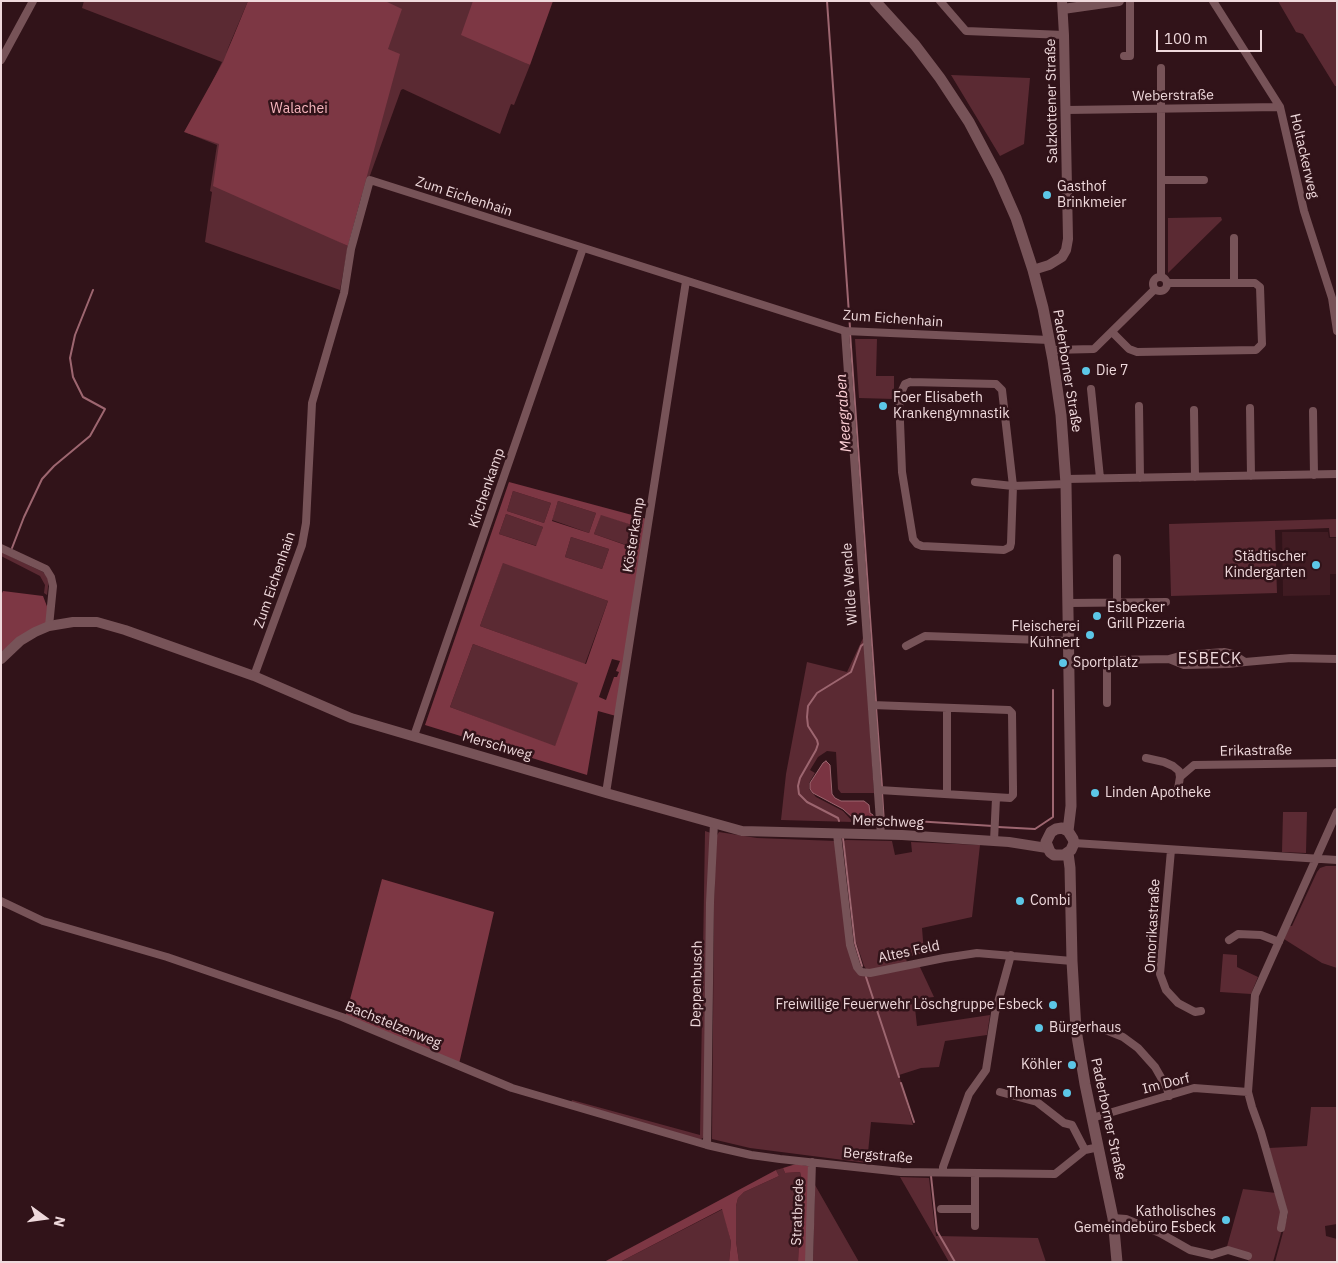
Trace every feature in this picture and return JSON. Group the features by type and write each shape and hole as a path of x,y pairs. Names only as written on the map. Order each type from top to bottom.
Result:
{"main road":[{"name":"Paderborner Straße","path":"875,1 915,45 940,78 969,122 1016,218 1033,270 1050,345 1061,416 1066,482 1070,641 1071,806 1068,831 1073,838 1063,864 1071,892 1076,1030 1113,1218 1117,1262"},
{"name":"Paderborner Straße","path":"1050,838 1063,819 1070,793"},
{"path":"1067,851 1050,852 1050,838 1062,828 1068,831"}],"street":[{"path":"1,60 33,1"},
{"path":"940,1 966,31 1064,35"},
{"path":"1062,5 1119,1"},
{"path":"1124,56 1130,56 1130,1"},
{"name":"Holtackerweg","path":"1212,1 1280,107 1304,211 1332,298 1337,331"},
{"name":"Salzkottener Straße","path":"1033,270 1049,265 1062,257 1066,250 1068,239 1062,5"},
{"path":"1161,68 1161,277"},
{"name":"Weberstraße","path":"1066,110 1280,107"},
{"name":"Zum Eichenhain","path":"254,676 302,545 306,523 312,403 344,293 351,249 370,180 845,331 1094,349 1155,289"},
{"path":"1161,180 1204,180"},
{"path":"1234,238 1234,283"},
{"name":"Kirchenkamp","path":"414,736 584,248"},
{"path":"1161,277 1166,279 1168,283 1163,291 1158,291 1155,289 1153,282 1156,278 1161,277"},
{"name":"Kösterkamp","path":"606,793 686,281"},
{"path":"1112,332 1129,349 1137,352 1256,350 1262,344 1260,287 1255,282 1168,283"},
{"name":"Wilde Wende","path":"845,331 881,835"},
{"path":"910,382 996,384 999,386 1002,390 1013,486 1012,543 1010,547 1004,550 922,546 917,544 913,539 902,472 899,397 905,384 910,382"},
{"path":"1091,388 1100,478"},
{"path":"1139,406 1140,478"},
{"path":"1250,408 1251,476"},
{"path":"1194,410 1195,477"},
{"path":"1314,412 1314,475"},
{"path":"975,482 1013,486 1100,478 1337,474"},
{"path":"1,548 46,569 51,577 53,586 49,626"},
{"path":"1117,558 1117,602"},
{"path":"1069,603 1166,602"},
{"name":"Merschweg","path":"1,658 20,641 49,626 84,621 107,624 254,676 351,718 714,824 742,830 1009,842 1050,838"},
{"path":"906,646 925,636 1070,641"},
{"path":"1107,703 1107,668 1115,660 1168,659 1183,655 1224,652 1233,654 1244,662"},
{"path":"1168,659 1184,665 1229,664 1291,658 1337,658"},
{"path":"872,705 1009,710 1012,713 1013,795 1010,798 878,790"},
{"path":"947,708 947,794"},
{"path":"1146,758 1173,766 1179,771 1180,777 1176,795"},
{"name":"Erikastraße","path":"1180,777 1194,765 1337,762"},
{"path":"994,841 996,798"},
{"path":"1281,1228 1284,1212 1262,1132 1248,1092 1256,995 1337,812"},
{"name":"Deppenbusch","path":"707,1145 710,903 714,824"},
{"name":"Altes Feld","path":"837,834 850,945 857,967 862,972 870,973 977,953 1072,961"},
{"path":"1067,851 1170,850 1337,860"},
{"name":"Omorikastraße","path":"1170,850 1160,974 1166,990 1178,1004 1195,1012 1201,1011"},
{"name":"Bachstelzenweg","path":"1,901 43,921 167,957 342,1017 512,1088 707,1145 750,1155 780,1159"},
{"path":"1229,940 1238,934 1260,935 1279,942"},
{"path":"943,1172 943,1167 969,1094 986,1070 995,1013 1011,955"},
{"path":"1076,1030 1103,1029 1123,1037 1138,1048 1155,1066 1169,1096"},
{"name":"Im Dorf","path":"1092,1118 1194,1088 1248,1092"},
{"path":"1000,1092 1037,1102 1064,1123 1072,1125 1085,1150"},
{"name":"Bergstraße","path":"780,1159 901,1172 1055,1174 1085,1150 1099,1146"},
{"name":"Stratbrede","path":"809,1262 812,1162"},
{"path":"975,1173 975,1226"},
{"path":"941,1209 975,1209"},
{"path":"1113,1218 1126,1219 1160,1233 1190,1250 1212,1255 1228,1250 1248,1256"}],"shaded area":[{"path":"1282,532 1328,532 1329,538 1337,538 1337,574 1330,574 1330,595 1283,596"},
{"path":"826,761 830,765 832,794 835,798 841,801 864,801 869,805 873,819 867,817 860,820 853,818 843,809 813,793 810,789 810,783"}],"green space":[{"name":"Walachei","path":"84,1 248,1 226,53 251,1 548,1 526,63 530,65 514,105 511,104 500,134 403,89 401,90 364,192 332,238 348,246 340,290 205,242 217,145 187,133 222,62 82,8"},
{"name":"Walachei","path":"248,1 385,1 402,9 388,49 400,54 348,246 213,186 219,144 184,132 223,62"},
{"path":"473,1 553,1 530,65 461,35"},
{"path":"1278,1 1337,1 1337,86 1335,86 1303,34 1296,32"},
{"path":"951,75 1030,78 1024,144 1000,156"},
{"path":"1221,217 1222,220 1168,273 1168,218"},
{"path":"855,339 877,339 876,376 894,376 894,399 859,398"},
{"path":"509,482 647,519 616,716 598,711 587,775 425,725","holes":["513,491 551,503 544,523 507,511","558,501 596,513 589,533 552,521","506,514 543,527 536,546 499,534","601,515 638,527 631,547 594,534","571,537 609,549 602,569 565,557","503,563 608,601 586,664 480,626","473,644 578,683 555,746 450,707","612,659 620,661 616,671 619,672 617,677 614,677 606,700 599,697"]},
{"path":"513,491 551,503 544,523 507,511"},
{"path":"558,501 596,513 589,533 552,520"},
{"path":"506,514 543,527 537,546 499,534"},
{"path":"601,514 638,527 632,547 594,534"},
{"path":"1337,519 1337,537 1330,537 1329,528 1275,530 1277,593 1171,596 1169,524"},
{"path":"571,537 609,549 602,569 565,557"},
{"path":"1,552 43,572 49,579 47,595 44,593 45,585 40,576 1,556"},
{"path":"503,562 608,601 585,664 480,626"},
{"path":"3,591 43,596 48,609 47,623 34,628 1,652 1,595"},
{"path":"864,636 874,793 841,793 838,789 836,752 827,751 818,757 810,770 815,773 809,783 809,789 816,797 843,811 853,822 781,820 786,774 807,662 847,672"},
{"path":"473,644 579,683 555,747 450,707"},
{"path":"1283,812 1307,812 1306,853 1282,852"},
{"path":"705,831 711,833 705,1134 699,1140 571,1103 572,1100 700,1135"},
{"path":"719,832 757,838 836,841 843,902 862,975 919,965 934,997 914,999 917,1026 990,1015 987,1035 945,1041 939,1067 921,1068 899,1075 913,1125 871,1122 867,1163 750,1148 712,1139 714,903 716,837"},
{"path":"844,841 892,841 895,855 912,852 911,842 980,845 972,917 922,928 924,953 906,957 907,964 867,970 856,942"},
{"path":"1337,866 1337,968 1322,963 1284,939 1317,872 1320,868"},
{"path":"382,879 494,912 459,1064 345,1018"},
{"path":"1223,954 1237,955 1237,967 1258,977 1251,994 1220,992"},
{"path":"1311,1107 1337,1107 1337,1224 1325,1226 1326,1236 1337,1239 1337,1262 1275,1262 1288,1214 1269,1148 1307,1146"},
{"path":"796,1164 808,1166 810,1169 807,1262 798,1262 802,1180 800,1172 785,1173 783,1168"},
{"path":"783,1168 785,1173 800,1172 802,1181 798,1262 739,1262 736,1241 736,1206 738,1198 744,1192 779,1176 776,1170"},
{"path":"776,1170 779,1176 744,1192 738,1198 736,1206 736,1241 739,1262 729,1262 731,1242 722,1209 620,1262 604,1262"},
{"path":"900,1177 929,1178 936,1236 1038,1238 1046,1262 949,1262"},
{"path":"815,1185 859,1262 813,1262"},
{"path":"1243,1189 1276,1193 1283,1226 1273,1262 1248,1262 1249,1256 1226,1250"},
{"path":"723,1209 731,1242 729,1262 620,1262"}],"waterway":[{"name":"Meergraben","path":"827,1 850,328"},
{"path":"12,548 42,479 54,466 90,436 105,409 83,397 73,377 70,358 75,335 93,290"},
{"name":"Meergraben","path":"850,333 876,702"},
{"path":"839,821 838,818 807,802 799,794 800,778 818,744 808,726 808,706 817,693 851,672 861,646 866,642"},
{"path":"998,827 1035,829 1053,817 1053,690"},
{"name":"Meergraben","path":"876,707 882,787"},
{"name":"Meergraben","path":"882,792 884,824"},
{"path":"883,819 993,826"},
{"path":"843,838 855,943 862,966"},
{"path":"866,977 899,1077"},
{"path":"901,1083 914,1122"},
{"path":"931,1176 937,1231 955,1262"}],"place":[{"name":"Gasthof Brinkmeier","path":"1047,195"},
{"name":"Die 7","path":"1086,371"},
{"name":"Foer Elisabeth Krankengymnastik","path":"883,406"},
{"name":"Städtischer Kindergarten","path":"1316,565"},
{"name":"Esbecker Grill Pizzeria","path":"1097,616"},
{"name":"Fleischerei Kuhnert","path":"1090,635"},
{"name":"Sportplatz","path":"1063,663"},
{"name":"Linden Apotheke","path":"1095,793"},
{"name":"Combi","path":"1020,901"},
{"name":"Freiwillige Feuerwehr Löschgruppe Esbeck","path":"1053,1005"},
{"name":"Bürgerhaus","path":"1039,1028"},
{"name":"Köhler","path":"1072,1065"},
{"name":"Thomas","path":"1067,1093"},
{"name":"Katholisches Gemeindebüro Esbeck","path":"1226,1220"}],"district":[{"name":"ESBECK","path":"1210,659"}]}
